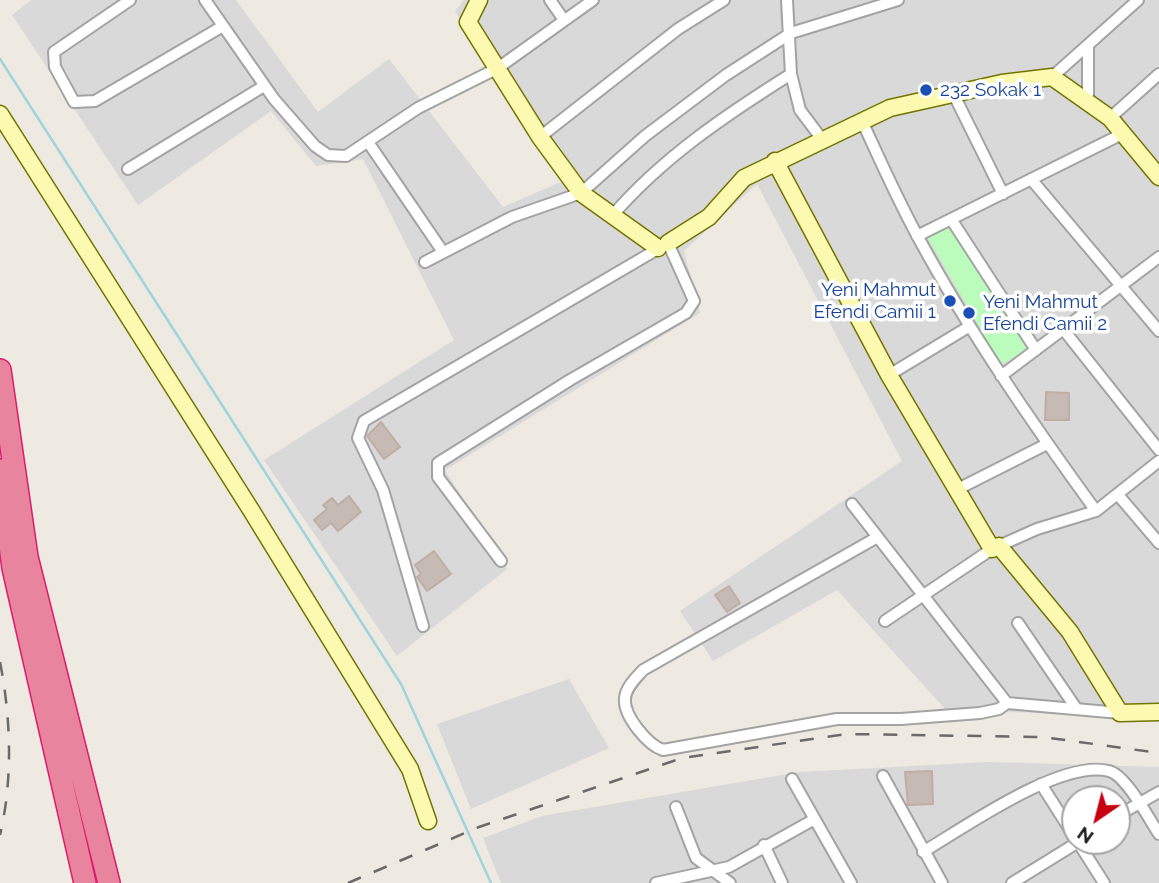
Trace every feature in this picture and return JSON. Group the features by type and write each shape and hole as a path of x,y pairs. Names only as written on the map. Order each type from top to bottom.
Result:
{"highway":[{"path":"0,370 27,556 109,883"},
{"path":"0,470 13,568 85,883"}],"street":[{"path":"130,0 54,52 55,67 74,102 95,101 223,26"},
{"path":"205,0 264,86 314,146 328,155 346,156 418,108 498,68 593,0"},
{"path":"479,0 468,22 540,137 581,193 612,216 663,245 694,301 686,313 570,380 438,463 438,477 501,561"},
{"path":"550,0 564,20"},
{"path":"540,137 678,29 724,0"},
{"path":"787,0 791,33 791,74 800,110 821,138"},
{"path":"425,262 512,217 581,193 645,136 726,75 791,33 897,0"},
{"path":"423,626 383,490 358,438 364,421 709,217 744,178 775,161 890,108 953,93 1052,77 1138,0"},
{"path":"1088,45 1088,103"},
{"path":"612,216 635,189 682,148 791,74"},
{"path":"1110,118 1159,74"},
{"path":"1052,77 1110,118 1159,177"},
{"path":"128,169 264,86"},
{"path":"953,93 1003,194"},
{"path":"0,114 251,510 410,769 428,821"},
{"path":"862,121 917,236 970,326 1047,444 1096,511"},
{"path":"917,236 1122,134"},
{"path":"368,142 443,253"},
{"path":"775,161 889,376 956,490 995,547 1070,632 1121,713"},
{"path":"1031,179 1159,331"},
{"path":"951,219 1036,350"},
{"path":"1001,376 1159,257"},
{"path":"889,376 970,326"},
{"path":"1063,329 1159,450"},
{"path":"956,490 1047,444"},
{"path":"885,621 995,547 1037,529 1096,511 1119,496 1159,461"},
{"path":"1119,496 1159,542"},
{"path":"852,503 876,538 926,595 1007,703"},
{"path":"876,538 643,670 625,697 626,712 654,747 663,750 836,719 901,719 980,713 999,709 1007,703 1121,713 1159,712"},
{"path":"1018,623 1076,708"},
{"path":"923,852 1041,784 1075,772 1110,771 1124,782 1159,834"},
{"path":"883,776 942,883"},
{"path":"792,779 813,820 852,883"},
{"path":"1041,784 1061,815"},
{"path":"1131,807 1159,792"},
{"path":"676,807 696,858 730,883"},
{"path":"656,883 729,867 764,845 813,820"},
{"path":"764,845 782,883"},
{"path":"1012,883 1061,853"},
{"path":"1086,855 1104,883"}],"shaded area":[{"path":"31,0 236,0 318,112 389,59 503,207 563,181 455,11 464,0 1159,0 1159,717 946,710 837,590 713,661 680,611 902,461 757,184 684,251 700,313 445,470 507,569 397,656 264,460 454,340 363,159 316,166 271,111 138,205 12,15"},
{"path":"569,679 609,748 471,809 437,724"},
{"path":"988,762 1159,767 1159,883 501,883 483,838 542,816 799,772"}],"green space":[{"path":"949,226 1029,348 1001,365 928,238"}],"building":[{"path":"1046,392 1069,393 1069,420 1045,420"},
{"path":"381,422 400,447 384,459 367,436"},
{"path":"349,496 361,512 338,531 331,523 322,530 314,520 327,509 323,505 332,498 338,505"},
{"path":"434,551 451,574 427,591 417,577 421,574 415,565"},
{"path":"729,586 740,603 727,612 715,595"},
{"path":"932,771 933,804 908,805 905,772"}],"waterway":[{"path":"0,59 401,684 491,883"}],"railway":[{"path":"0,662 9,749 7,793 0,835"},
{"path":"348,883 479,827 682,758 847,734 1043,737 1159,753"}],"place":[{"name":"232 Sokak 1","path":"926,90"},
{"name":"Yeni Mahmut Efendi Camii 1","path":"950,301"},
{"name":"Yeni Mahmut Efendi Camii 2","path":"969,313"}]}
